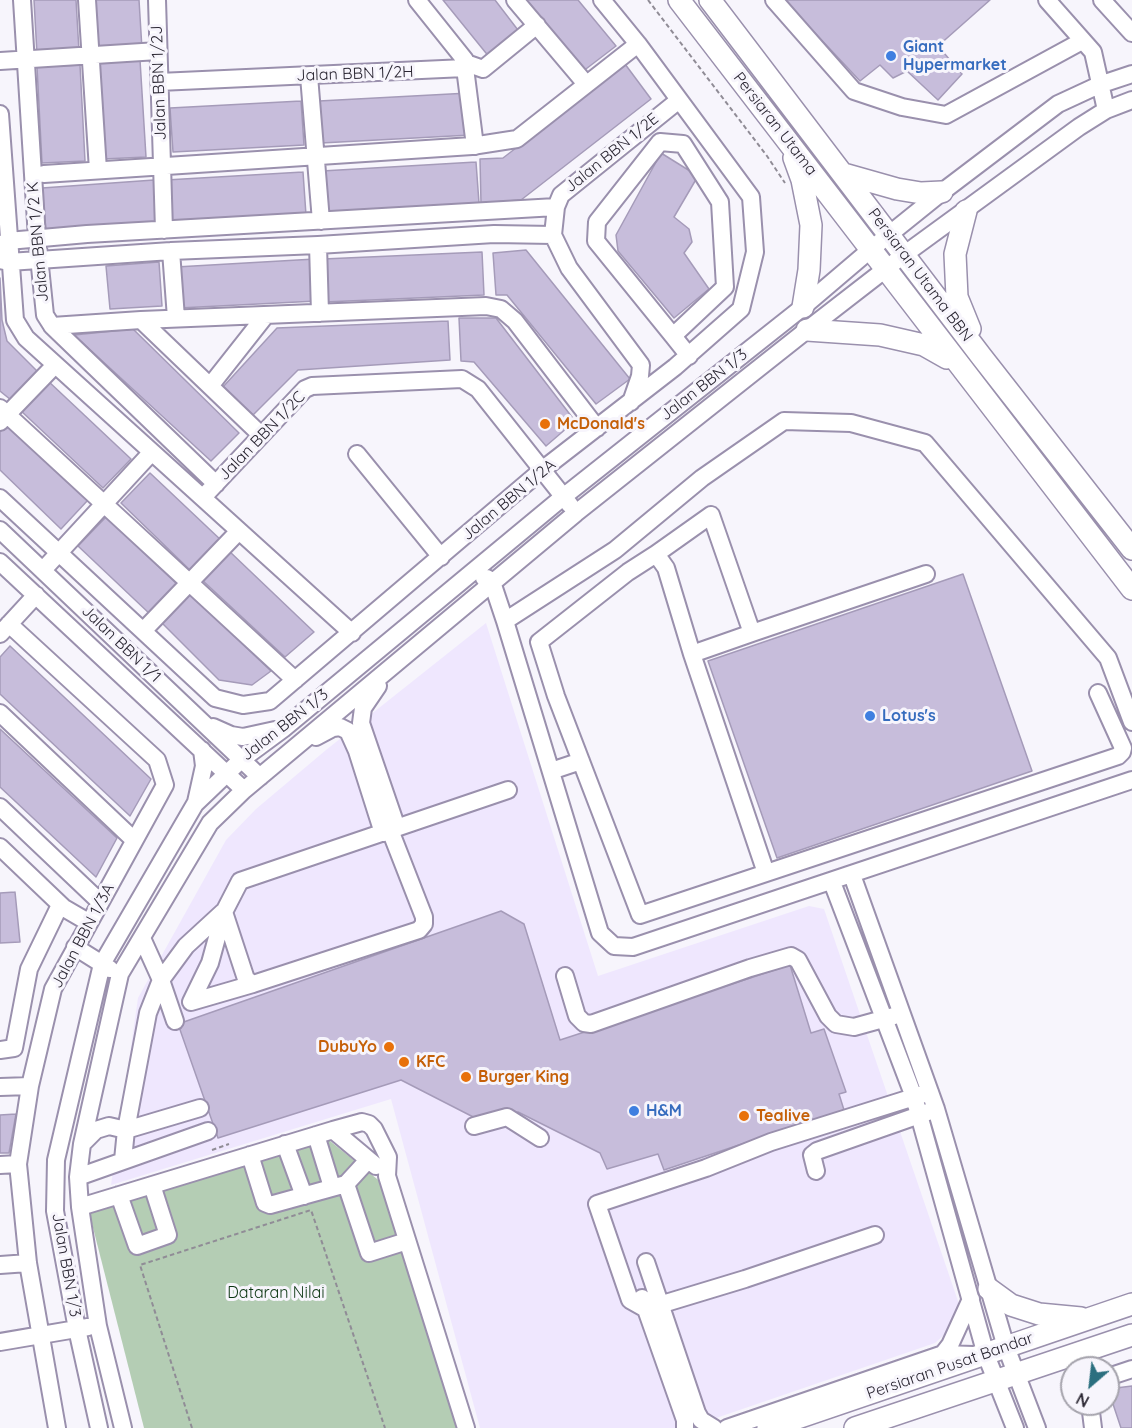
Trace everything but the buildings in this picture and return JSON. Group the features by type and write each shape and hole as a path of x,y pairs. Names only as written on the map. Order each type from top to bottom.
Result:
{"main road":[{"name":"Persiaran Utama","path":"679,0 870,250"},
{"name":"Persiaran Utama BBN","path":"710,0 981,356 1132,549"},
{"path":"790,146 802,180 811,225 809,270 802,307"},
{"path":"844,174 897,189 921,193 942,192"},
{"path":"966,211 955,254 957,297 981,356"},
{"name":"Persiaran Utama BBN","path":"870,250 1132,589"},
{"path":"807,330 898,338 924,345 956,362"},
{"path":"989,1289 1011,1305 1039,1314 1087,1319"},
{"name":"Persiaran Pusat Bandar","path":"768,1428 1132,1304"},
{"name":"Persiaran Pusat Bandar","path":"855,1428 1132,1335"}],"street":[{"name":"Jalan BBN 1/2 K","path":"22,0 25,59 39,178 37,238 45,315 52,326 216,484"},
{"path":"87,0 98,170"},
{"name":"Jalan BBN 1/2J","path":"157,0 164,230"},
{"path":"417,0 465,66 475,146"},
{"path":"515,0 586,84"},
{"name":"Jalan BBN 1/2A","path":"0,498 215,698 243,705 270,701 542,470 689,356 741,309 755,252 752,197 638,44 602,0"},
{"path":"774,0 854,91 902,107 946,115 1087,46"},
{"path":"1047,0 1087,46 1106,110"},
{"path":"1102,0 1132,33"},
{"name":"Jalan BBN 1/2H","path":"159,82 309,76 465,66 483,69 537,26"},
{"path":"3,186 39,178 98,170 475,146 517,139 638,44"},
{"path":"0,61 158,51"},
{"name":"Jalan BBN 1/3","path":"99,1428 77,1329 55,1211 56,1160 102,964 195,804 240,760 283,729 563,497 802,307 942,192 1058,104 1099,85 1132,75"},
{"path":"309,76 321,221"},
{"name":"Jalan BBN 1/2E","path":"553,235 556,207 561,195 678,100"},
{"name":"Jalan BBN 1/3","path":"123,1428 98,1326 80,1207 78,1177 82,1144 120,974 210,823 244,789 492,582 807,330 1079,127 1106,110 1132,100"},
{"name":"Jalan BBN 1/2 K","path":"0,114 5,261 15,320 26,339 201,500"},
{"path":"673,336 725,287 720,202 683,144 660,142 597,222 596,241 689,356"},
{"path":"4,243 37,238 556,207"},
{"path":"5,261 494,234 553,235 568,268 641,365 675,367"},
{"path":"318,245 320,313"},
{"path":"171,251 176,318"},
{"path":"52,326 176,318 486,306 501,309 515,321 597,428"},
{"path":"210,386 266,315"},
{"path":"141,320 261,435"},
{"path":"55,365 2,415 104,504 188,584 295,680"},
{"path":"630,404 640,376 641,365"},
{"name":"Jalan BBN 1/2C","path":"201,500 305,388 462,379 478,389 576,513"},
{"path":"505,621 615,550 702,478 784,421 851,423 925,443 1108,658 1132,722"},
{"path":"43,570 151,453"},
{"path":"357,454 441,557"},
{"path":"201,500 352,633"},
{"path":"752,633 711,515 628,572 539,642 556,696 640,915 1118,756 1124,748 1098,693"},
{"name":"Jalan BBN 1/1","path":"0,530 260,777"},
{"path":"143,631 238,532"},
{"path":"615,550 628,572"},
{"path":"656,554 666,568 692,654 766,873"},
{"name":"Jalan BBN 1/1","path":"0,562 244,789"},
{"path":"692,654 926,574"},
{"path":"433,603 447,600 478,579 487,578 492,582 600,933 614,946 633,947 1132,780"},
{"path":"5,629 36,595"},
{"name":"Jalan BBN 1/3A","path":"5,629 157,760 165,784 53,989 30,1086 18,1164 28,1263 57,1428"},
{"path":"390,830 361,723 363,708 392,666"},
{"path":"0,713 134,840"},
{"path":"199,720 231,735 243,737 283,729"},
{"path":"292,751 333,728 340,727 348,731 390,830 424,917 424,924 419,930 191,1002 210,963 224,912 240,881 390,830 508,790"},
{"path":"195,804 204,766 202,750"},
{"path":"551,771 581,761"},
{"path":"0,807 100,902"},
{"path":"0,847 57,910 86,927"},
{"path":"852,875 902,1014 922,1094 919,1115 986,1355 1015,1428"},
{"path":"832,882 884,1019 922,1094 936,1109 1006,1347 1037,1428"},
{"path":"0,1050 14,1048 29,969 57,910"},
{"path":"123,1160 127,1123 148,1013 161,980 186,946 224,912"},
{"path":"224,912 246,979 253,984"},
{"path":"142,938 161,980 175,1021"},
{"path":"75,947 120,974"},
{"path":"566,976 578,1016 584,1023 591,1024 750,968 791,956 798,960 831,1021 846,1027 854,1027 902,1014"},
{"path":"0,1087 30,1086"},
{"path":"875,1235 653,1307 630,1300 597,1204 706,1168 771,1142 922,1094"},
{"path":"93,1096 100,1115 109,1125"},
{"path":"82,1144 96,1130 109,1125 200,1108"},
{"path":"816,1171 812,1155 817,1151 936,1109"},
{"path":"474,1126 507,1117 540,1138"},
{"path":"80,1207 333,1130 362,1122 369,1124 388,1157 387,1176 466,1428"},
{"path":"333,1130 387,1176"},
{"path":"78,1177 208,1131"},
{"path":"316,1135 369,1253 407,1241"},
{"path":"285,1144 304,1196"},
{"path":"250,1155 265,1203 270,1205 339,1186 368,1160"},
{"path":"0,1165 18,1164"},
{"path":"119,1196 137,1246 168,1235 152,1185"},
{"path":"0,1265 28,1263"},
{"path":"639,1265 685,1420 685,1428"},
{"path":"943,1354 950,1345 971,1299"},
{"path":"653,1307 697,1413 701,1420 714,1428"},
{"path":"0,1342 98,1326"},
{"path":"727,1428 943,1354 986,1355"}],"path":[{"path":"207,1152 229,1144"},
{"path":"192,1428 140,1264 311,1210 385,1428"}],"shaded area":[{"path":"486,623 598,976 809,906 824,909 960,1307 953,1327 935,1343 687,1428 480,1428 391,1099 111,1185 138,998 226,840 256,809 326,750"}],"green space":[{"name":"Dataran Nilai","path":"325,1137 382,1183 458,1428 144,1428 89,1212"}],"place":[{"name":"Giant Hypermarket","path":"891,56"},
{"name":"McDonald's","path":"545,424"},
{"name":"Lotus's","path":"870,716"},
{"name":"DubuYo","path":"389,1047"},
{"name":"KFC","path":"404,1062"},
{"name":"Burger King","path":"466,1077"},
{"name":"H&M","path":"634,1111"},
{"name":"Tealive","path":"744,1116"}]}
